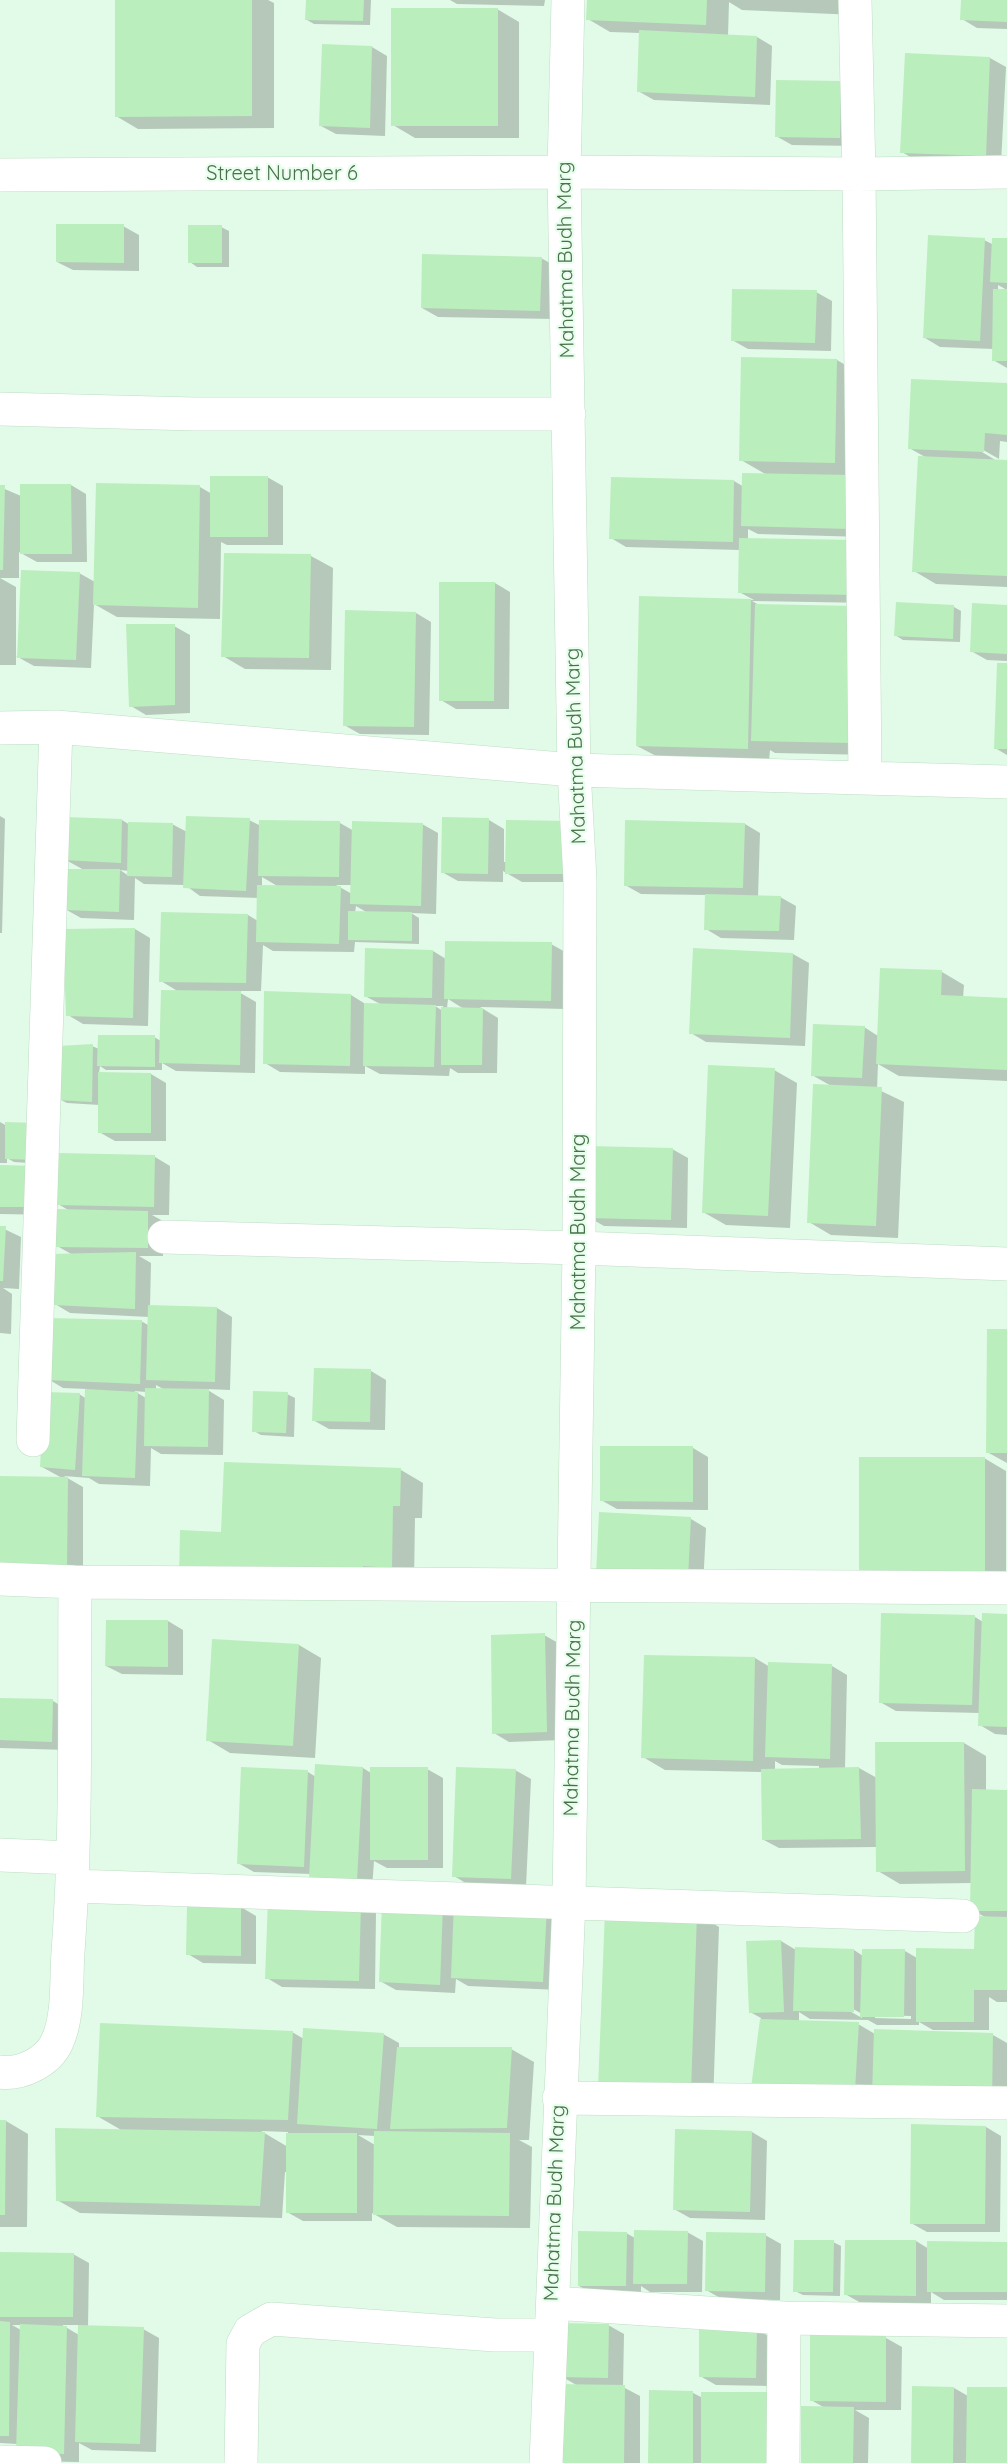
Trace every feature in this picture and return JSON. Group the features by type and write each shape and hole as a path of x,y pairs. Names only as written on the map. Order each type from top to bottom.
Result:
{"street":[{"name":"Mahatma Budh Marg","path":"546,2463 559,2098 569,1900 579,1248 580,880 574,770 564,172 568,0"},
{"path":"855,0 865,776"},
{"name":"Street Number 6","path":"0,175 1007,172"},
{"path":"0,409 195,414 569,414"},
{"path":"0,728 56,728 574,770 865,776 1007,782"},
{"path":"33,1440 56,728"},
{"path":"164,1237 579,1248 1007,1264"},
{"path":"0,1579 75,1582 1007,1588"},
{"path":"0,2072 27,2068 41,2061 57,2043 64,2014 73,1872 75,1582"},
{"path":"0,1855 73,1872 569,1900 580,1903 963,1916"},
{"path":"559,2098 1007,2103"},
{"path":"553,2302 784,2318 1007,2321"},
{"path":"783,2463 784,2318"},
{"path":"241,2463 243,2343 250,2331 271,2319 495,2335 550,2335"},
{"path":"0,2462 45,2463"}],"building":[{"path":"115,0 252,0 252,116 115,117"},
{"path":"306,0 364,0 363,21 305,20"},
{"path":"587,0 707,0 706,25 586,20"},
{"path":"961,0 1007,0 1007,22 960,20"},
{"path":"391,8 498,8 498,126 391,126"},
{"path":"639,30 757,36 755,97 637,92"},
{"path":"322,44 372,46 370,128 319,126"},
{"path":"905,53 990,57 986,156 900,153"},
{"path":"776,80 841,81 840,138 775,137"},
{"path":"56,224 124,224 124,263 56,262"},
{"path":"188,225 222,225 222,263 188,263"},
{"path":"928,235 985,238 980,341 923,338"},
{"path":"992,238 1007,238 1007,283 990,282"},
{"path":"422,254 542,257 540,311 421,308"},
{"path":"732,289 817,290 815,343 731,341"},
{"path":"993,289 1007,289 1007,361 992,361"},
{"path":"741,357 837,359 835,463 739,461"},
{"path":"911,379 1007,383 1007,435 985,433 984,452 908,449"},
{"path":"918,456 1007,460 1007,576 912,572"},
{"path":"742,473 851,475 850,529 741,526"},
{"path":"210,476 268,476 268,537 210,537"},
{"path":"611,477 734,480 733,542 609,539"},
{"path":"96,483 200,485 198,608 93,605"},
{"path":"20,484 71,484 72,554 20,554"},
{"path":"0,485 5,485 3,570 0,570"},
{"path":"739,538 859,540 857,595 738,593"},
{"path":"224,553 311,554 309,658 221,657"},
{"path":"21,570 80,572 76,660 17,658"},
{"path":"439,582 495,582 494,701 439,701"},
{"path":"639,596 751,599 748,749 636,746"},
{"path":"896,602 954,605 953,639 894,636"},
{"path":"972,603 1007,605 1007,654 970,652"},
{"path":"755,604 854,606 851,743 751,741"},
{"path":"345,610 416,612 414,727 343,726"},
{"path":"126,624 175,624 175,705 129,707"},
{"path":"997,663 1007,663 1007,749 994,749"},
{"path":"186,816 250,818 246,891 183,888"},
{"path":"64,817 122,819 121,863 63,860"},
{"path":"442,817 489,818 488,874 441,873"},
{"path":"259,820 340,821 339,877 258,876"},
{"path":"506,820 571,821 569,874 505,874"},
{"path":"625,820 745,823 743,888 624,886"},
{"path":"352,821 423,823 421,906 350,904"},
{"path":"128,822 173,823 172,877 127,876"},
{"path":"58,869 120,869 119,912 64,910"},
{"path":"257,885 341,886 339,944 256,942"},
{"path":"705,894 781,896 779,931 704,930"},
{"path":"348,911 412,912 412,941 348,940"},
{"path":"161,912 248,914 246,983 159,982"},
{"path":"135,928 133,1018 66,1016 63,929"},
{"path":"445,941 552,942 551,1001 444,999"},
{"path":"365,948 433,950 432,998 364,997"},
{"path":"693,948 793,953 790,1038 689,1034"},
{"path":"880,968 942,970 941,995 1007,998 1007,1070 876,1064"},
{"path":"161,990 241,991 240,1065 159,1063"},
{"path":"264,991 351,994 350,1066 263,1064"},
{"path":"364,1003 436,1005 434,1067 363,1066"},
{"path":"441,1007 483,1008 482,1065 441,1065"},
{"path":"813,1024 865,1026 862,1078 811,1076"},
{"path":"98,1035 155,1035 155,1067 97,1066"},
{"path":"93,1044 92,1102 58,1100 58,1046"},
{"path":"708,1065 775,1068 768,1216 702,1213"},
{"path":"98,1072 151,1073 151,1133 98,1133"},
{"path":"813,1084 882,1087 876,1226 807,1223"},
{"path":"5,1122 39,1123 38,1160 5,1159"},
{"path":"588,1146 673,1148 671,1220 587,1218"},
{"path":"58,1153 155,1155 154,1207 56,1205"},
{"path":"0,1165 40,1166 39,1207 0,1207"},
{"path":"56,1209 148,1211 148,1248 55,1247"},
{"path":"0,1226 6,1226 3,1281 0,1281"},
{"path":"136,1252 135,1309 53,1305 49,1254"},
{"path":"148,1305 217,1307 215,1382 146,1380"},
{"path":"46,1318 142,1320 140,1384 46,1380"},
{"path":"987,1329 1007,1329 1007,1453 986,1453"},
{"path":"314,1368 371,1369 370,1422 312,1421"},
{"path":"145,1388 209,1389 208,1447 144,1446"},
{"path":"85,1389 138,1392 135,1478 82,1476"},
{"path":"253,1391 288,1392 286,1433 252,1432"},
{"path":"44,1392 80,1393 75,1470 40,1467"},
{"path":"600,1446 693,1446 693,1502 600,1501"},
{"path":"859,1457 985,1457 985,1576 859,1576"},
{"path":"224,1462 401,1468 400,1506 393,1506 392,1568 363,1566 362,1581 179,1579 180,1530 221,1532"},
{"path":"0,1476 68,1477 67,1567 0,1566"},
{"path":"599,1512 691,1517 688,1579 596,1575"},
{"path":"881,1613 975,1615 972,1705 879,1703"},
{"path":"982,1613 1007,1614 1007,1727 978,1726"},
{"path":"106,1620 168,1620 168,1667 105,1666"},
{"path":"545,1633 547,1732 492,1734 491,1635"},
{"path":"212,1639 299,1644 293,1746 206,1741"},
{"path":"644,1655 755,1657 753,1761 641,1758"},
{"path":"768,1662 832,1664 830,1759 765,1757"},
{"path":"0,1698 53,1699 52,1742 0,1740"},
{"path":"875,1742 964,1742 965,1871 876,1872"},
{"path":"315,1764 363,1767 357,1881 309,1878"},
{"path":"241,1767 308,1770 304,1867 237,1864"},
{"path":"370,1767 428,1767 428,1860 370,1860"},
{"path":"456,1767 516,1769 511,1879 452,1877"},
{"path":"859,1767 861,1839 762,1840 761,1769"},
{"path":"972,1789 1007,1790 1007,1911 970,1911"},
{"path":"268,1899 361,1901 359,1981 265,1979"},
{"path":"382,1903 443,1905 440,1985 379,1982"},
{"path":"454,1903 547,1907 543,1982 451,1978"},
{"path":"187,1905 241,1905 241,1956 186,1955"},
{"path":"605,1910 697,1913 691,2092 598,2089"},
{"path":"975,1916 1007,1917 1007,1990 974,1990 974,2022 916,2022 916,1948 974,1949"},
{"path":"781,1940 784,2012 749,2013 746,1941"},
{"path":"795,1947 854,1949 854,2012 793,2011"},
{"path":"862,1949 905,1949 904,2017 860,2017"},
{"path":"760,2019 859,2022 855,2090 751,2088"},
{"path":"100,2023 293,2031 288,2120 96,2117"},
{"path":"303,2028 384,2033 377,2129 297,2124"},
{"path":"874,2029 993,2033 992,2101 872,2097"},
{"path":"397,2047 512,2047 507,2128 390,2129"},
{"path":"0,2120 6,2120 5,2215 0,2215"},
{"path":"911,2124 986,2126 985,2224 910,2224"},
{"path":"55,2128 265,2132 260,2206 56,2201"},
{"path":"675,2129 752,2131 750,2212 673,2210"},
{"path":"374,2131 510,2133 509,2216 373,2215"},
{"path":"286,2133 357,2133 357,2213 286,2213"},
{"path":"634,2230 688,2231 687,2284 633,2284"},
{"path":"578,2231 627,2232 626,2286 578,2286"},
{"path":"706,2232 766,2233 765,2292 705,2291"},
{"path":"794,2240 834,2240 833,2292 793,2292"},
{"path":"845,2240 916,2240 916,2296 844,2295"},
{"path":"927,2241 1007,2242 1007,2292 927,2292"},
{"path":"0,2252 74,2253 73,2317 0,2317"},
{"path":"0,2321 10,2322 9,2436 0,2436"},
{"path":"560,2323 609,2324 608,2378 560,2377"},
{"path":"20,2324 67,2326 64,2454 16,2452"},
{"path":"78,2325 144,2327 140,2444 75,2442"},
{"path":"699,2327 757,2327 756,2378 699,2377"},
{"path":"810,2335 886,2336 886,2402 810,2401"},
{"path":"553,2384 625,2385 624,2463 551,2463"},
{"path":"912,2386 954,2387 953,2463 911,2463"},
{"path":"967,2387 1007,2387 1007,2463 966,2463"},
{"path":"649,2390 693,2391 693,2463 648,2463"},
{"path":"701,2392 773,2392 772,2463 701,2463"},
{"path":"801,2406 854,2407 853,2463 801,2463"}]}
